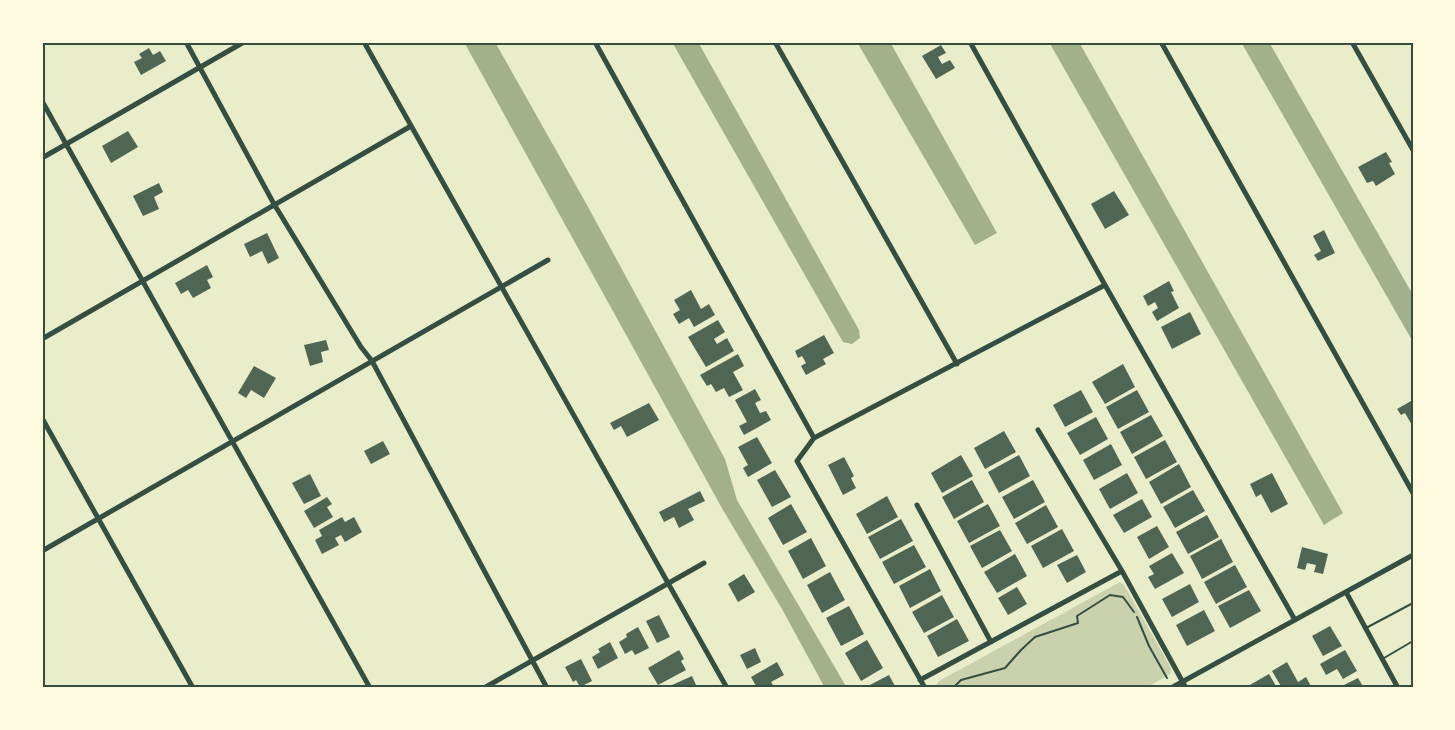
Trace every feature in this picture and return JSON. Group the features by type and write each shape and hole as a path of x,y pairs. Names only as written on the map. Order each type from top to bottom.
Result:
{"street":[{"path":"186,42 274,204 361,347 372,361 547,688"},
{"path":"42,158 244,42"},
{"path":"364,42 727,688"},
{"path":"595,42 814,438"},
{"path":"775,42 957,364"},
{"path":"970,42 1295,620"},
{"path":"1161,42 1413,493"},
{"path":"1352,42 1413,150"},
{"path":"42,101 370,688"},
{"path":"42,339 411,126"},
{"path":"42,551 548,260"},
{"path":"925,688 797,461 814,438 1106,285"},
{"path":"42,418 193,688"},
{"path":"1038,430 1122,571 1186,688"},
{"path":"918,506 991,642"},
{"path":"1171,688 1413,555"},
{"path":"484,688 704,562"},
{"path":"920,680 1122,571"},
{"path":"1346,592 1398,688"}],"lane":[{"path":"1366,628 1413,603"},
{"path":"1382,659 1413,641"}],"path":[{"path":"956,688 955,686 961,680 1005,668 1035,637 1078,623 1077,615 1110,595 1124,597 1136,615 1149,646 1167,678"}],"shaded area":[{"path":"464,42 495,42 587,205 725,459 737,500 847,688 825,688 782,609 723,510"},
{"path":"672,42 698,42 859,330 860,338 852,344 843,342"},
{"path":"857,42 890,42 997,233 975,245"},
{"path":"1049,42 1079,42 1343,513 1324,525"},
{"path":"1241,42 1269,42 1413,295 1413,342"},
{"path":"1120,582 1124,585 1171,668 1170,674 1146,688 934,688 939,681"}],"building":[{"path":"941,45 946,53 938,57 942,64 950,60 955,68 936,79 922,56"},
{"path":"149,48 153,55 160,51 166,61 141,75 134,62 142,58 139,54"},
{"path":"128,131 138,147 111,163 102,146"},
{"path":"1386,152 1395,174 1376,186 1373,181 1367,183 1358,167"},
{"path":"159,183 163,192 154,197 159,209 143,216 133,196"},
{"path":"1114,191 1129,215 1105,229 1091,204"},
{"path":"1324,230 1335,253 1318,261 1314,255 1321,251 1313,236"},
{"path":"267,233 279,258 268,264 262,251 250,257 244,244"},
{"path":"207,265 213,277 207,280 211,288 193,298 188,290 181,294 175,283"},
{"path":"1169,281 1174,291 1171,292 1179,308 1157,321 1152,312 1158,308 1155,302 1148,306 1143,296"},
{"path":"691,290 701,309 709,304 715,315 694,327 689,318 679,324 673,314 680,310 674,300"},
{"path":"1190,312 1201,334 1172,349 1161,327"},
{"path":"718,320 725,332 714,339 717,344 727,338 734,351 706,367 688,337"},
{"path":"824,335 834,353 823,359 826,364 806,375 801,366 806,363 802,356 798,358 795,351"},
{"path":"326,340 329,350 321,352 323,362 310,366 304,345"},
{"path":"738,354 744,366 733,372 743,390 729,397 724,388 716,392 711,384 707,386 700,375"},
{"path":"1123,364 1135,387 1105,404 1092,382"},
{"path":"254,366 276,378 264,398 251,390 246,398 238,393"},
{"path":"755,389 761,400 755,403 760,413 766,411 771,420 744,435 739,426 747,422 735,400"},
{"path":"1081,390 1093,412 1065,427 1053,405"},
{"path":"1137,390 1149,412 1118,429 1106,407"},
{"path":"1411,401 1413,427 1405,413 1401,415 1397,409"},
{"path":"649,403 659,420 627,437 621,426 614,430 610,423"},
{"path":"1151,415 1163,436 1132,454 1120,432"},
{"path":"1096,417 1108,439 1080,455 1067,433"},
{"path":"1004,431 1016,452 985,469 974,448"},
{"path":"757,437 772,463 748,477 743,468 748,465 738,447"},
{"path":"1165,440 1177,462 1146,479 1134,457"},
{"path":"383,441 390,454 371,464 364,451"},
{"path":"1111,444 1122,465 1094,480 1083,460"},
{"path":"961,455 973,476 942,493 931,473"},
{"path":"1019,455 1030,476 999,493 988,472"},
{"path":"844,457 854,476 851,478 856,488 843,495 828,465"},
{"path":"1179,464 1191,487 1161,504 1149,482"},
{"path":"775,470 791,497 772,507 757,480"},
{"path":"1127,473 1138,493 1110,509 1099,489"},
{"path":"1272,473 1288,504 1271,513 1261,494 1256,497 1250,484"},
{"path":"310,474 321,496 304,504 292,483"},
{"path":"972,480 984,502 954,519 942,497"},
{"path":"1033,480 1045,502 1014,519 1002,497"},
{"path":"1193,490 1205,511 1175,528 1163,507"},
{"path":"700,491 705,501 688,509 694,520 679,528 674,517 664,522 659,512"},
{"path":"887,496 898,517 867,534 856,514"},
{"path":"327,497 332,504 327,507 333,517 314,528 304,511"},
{"path":"1142,499 1152,517 1124,533 1113,515"},
{"path":"791,504 807,532 783,545 768,518"},
{"path":"988,504 1000,526 969,543 957,521"},
{"path":"1046,505 1058,527 1027,544 1015,523"},
{"path":"1207,515 1219,537 1188,554 1176,532"},
{"path":"342,517 345,522 354,517 362,532 345,542 341,535 335,538 339,545 322,554 315,540 322,536 319,530"},
{"path":"901,519 913,541 880,559 868,537"},
{"path":"1157,526 1169,547 1149,559 1137,537"},
{"path":"1062,529 1074,551 1043,568 1031,546"},
{"path":"1000,530 1012,551 982,568 970,546"},
{"path":"811,538 826,566 803,579 788,551"},
{"path":"1221,539 1233,562 1202,579 1190,556"},
{"path":"914,545 926,567 894,584 882,562"},
{"path":"1302,547 1328,554 1323,574 1314,572 1316,565 1307,563 1305,570 1297,568"},
{"path":"1172,553 1184,573 1155,589 1148,577 1154,574 1149,566"},
{"path":"1015,554 1027,576 997,593 984,572"},
{"path":"1077,555 1086,572 1067,583 1057,565"},
{"path":"1235,565 1247,587 1216,604 1204,582"},
{"path":"930,569 941,591 910,608 899,586"},
{"path":"830,572 845,600 822,613 807,585"},
{"path":"744,574 755,592 738,602 728,584"},
{"path":"1190,584 1199,602 1172,617 1162,599"},
{"path":"1017,587 1027,604 1008,615 998,598"},
{"path":"1249,590 1261,611 1230,628 1218,606"},
{"path":"942,595 954,617 924,633 912,612"},
{"path":"849,606 864,634 841,646 826,618"},
{"path":"1204,610 1215,631 1187,646 1176,625"},
{"path":"659,615 670,637 657,643 646,621"},
{"path":"957,619 969,641 938,657 927,636"},
{"path":"1330,626 1342,646 1323,656 1312,636"},
{"path":"638,627 649,648 635,655 632,650 625,654 619,642 627,637 626,634"},
{"path":"867,640 883,668 861,681 845,653"},
{"path":"610,642 618,658 598,669 592,657 600,652 598,649"},
{"path":"755,648 761,662 747,669 740,655"},
{"path":"679,650 686,670 658,685 648,668"},
{"path":"1345,650 1357,671 1343,679 1337,669 1326,675 1320,664"},
{"path":"581,659 592,681 580,687 576,680 573,682 565,667"},
{"path":"777,662 784,675 771,682 775,688 757,688 751,677"},
{"path":"1287,662 1298,682 1306,677 1312,688 1282,688 1272,671"},
{"path":"1269,674 1276,686 1249,688 1248,686"},
{"path":"889,675 896,688 864,688"},
{"path":"692,676 696,685 691,688 674,688 672,685"},
{"path":"1358,678 1364,688 1346,688 1344,685"}]}
